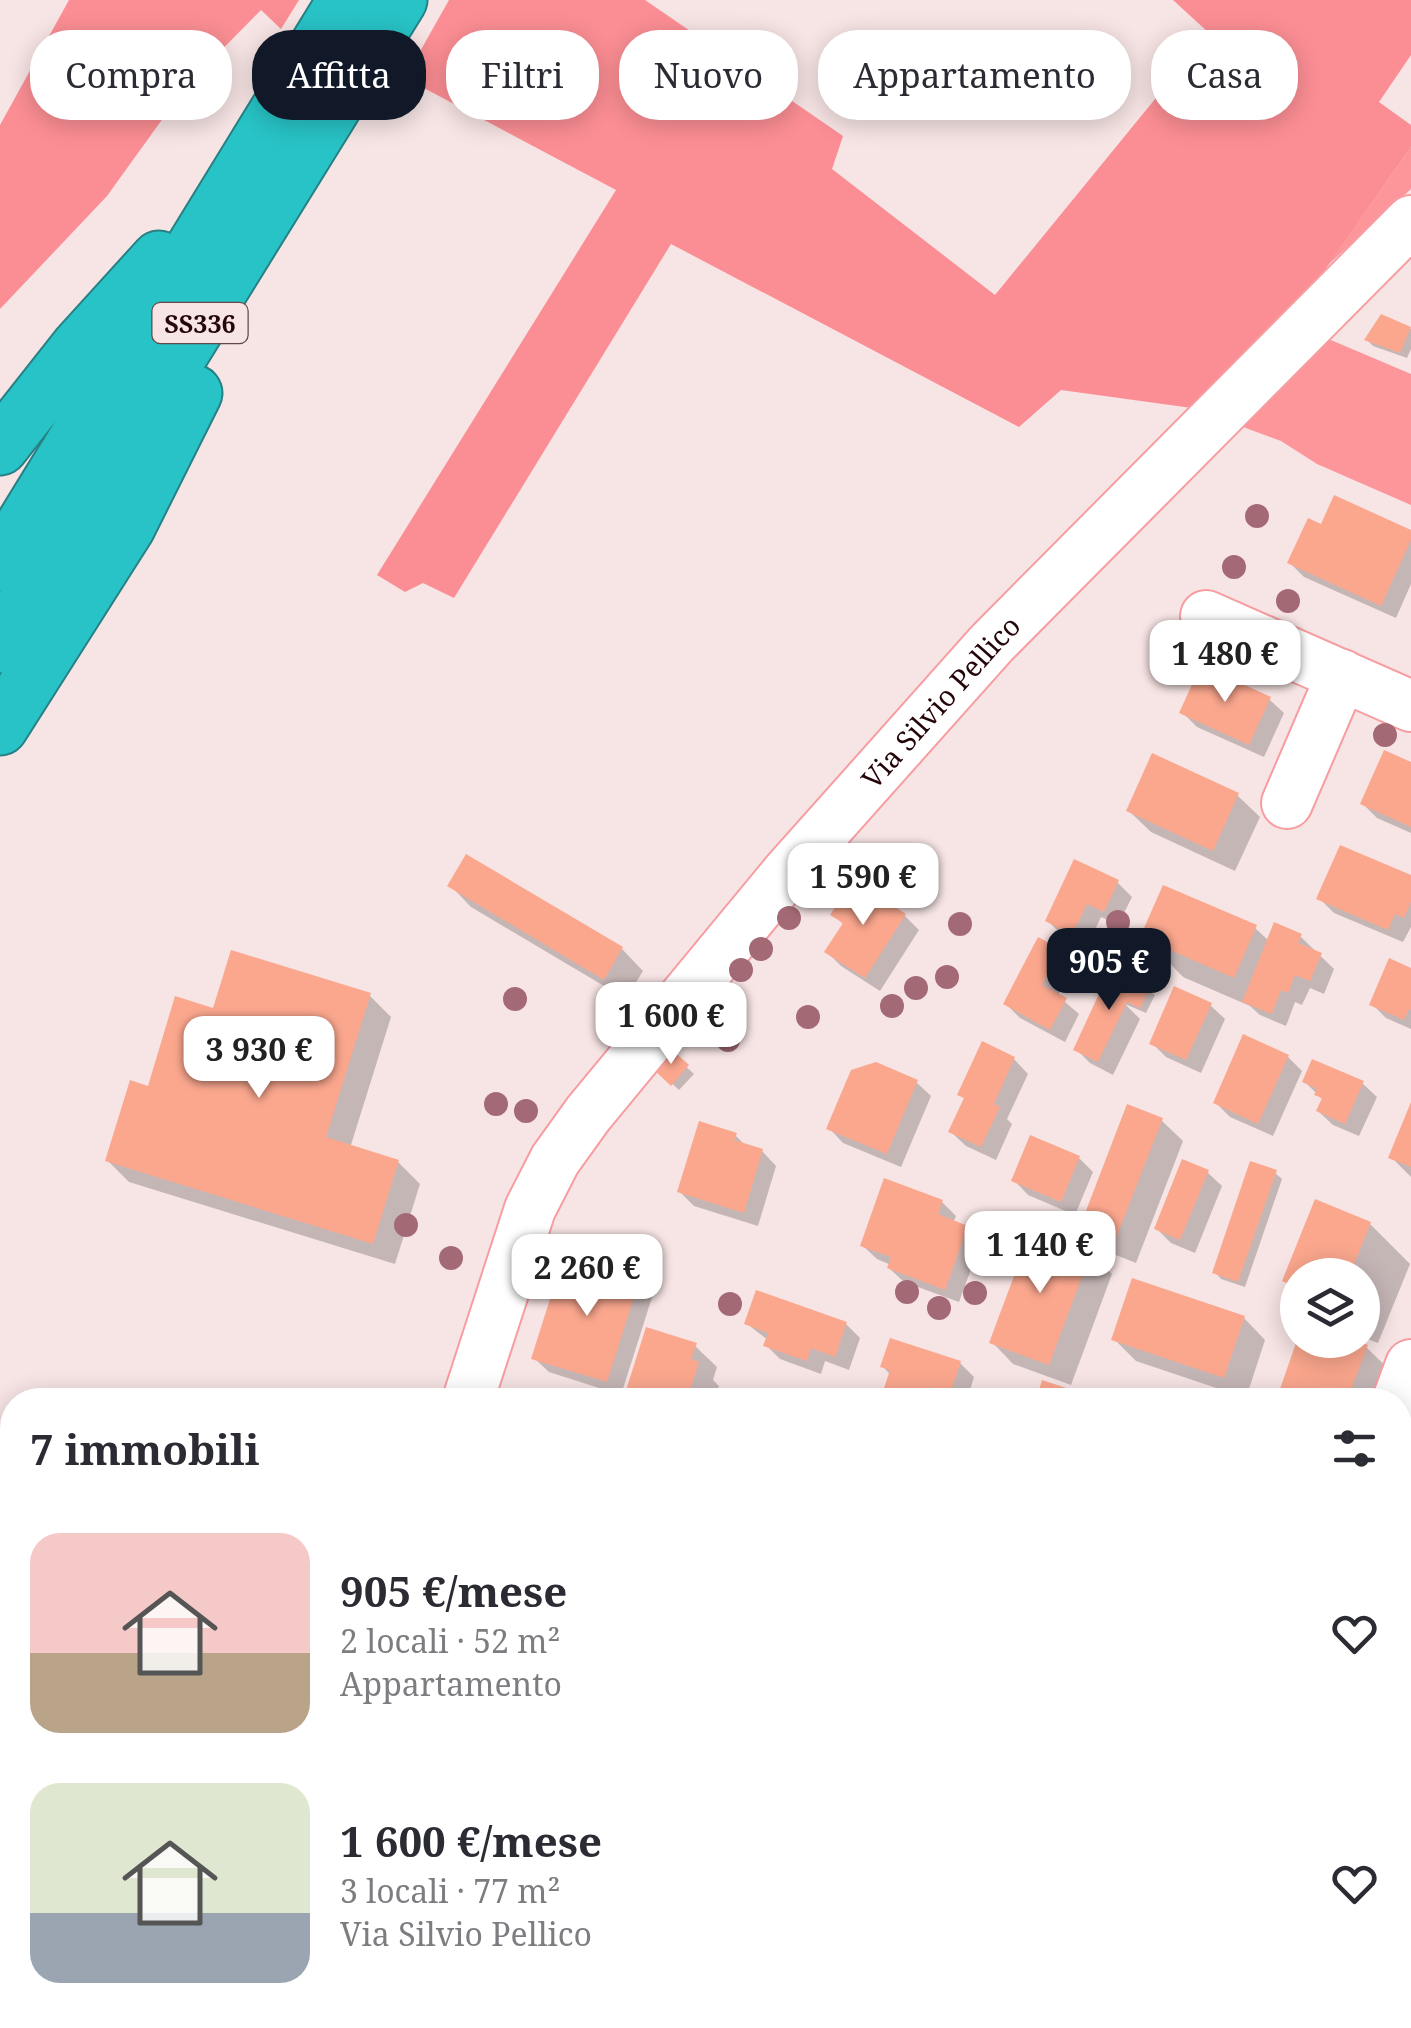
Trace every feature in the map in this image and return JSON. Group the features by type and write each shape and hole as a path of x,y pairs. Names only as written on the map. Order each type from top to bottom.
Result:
{"highway":[{"name":"SS336","path":"0,645 265,176 346,0"},
{"name":"SS336","path":"0,564 265,176 399,0"},
{"path":"0,447 79,346 265,176"},
{"path":"0,727 127,526 200,382 265,176"}],"street":[{"name":"Via Silvio Pellico","path":"472,1388 530,1209 555,1160 588,1114 787,873 992,643 1411,221"},
{"path":"1206,616 1411,706"},
{"path":"1287,804 1342,674"}],"shaded area":[{"path":"69,0 299,0 281,29 261,10 232,39 232,30 52,30"},
{"path":"449,0 645,0 689,30 619,30 619,120 798,120 798,105 843,136 832,169 995,295 1151,104 1151,120 1298,120 1298,30 1206,30 1173,0 1411,0 1411,55 1379,102 1411,125 1411,147 1297,310 1192,408 1061,390 1019,427 671,244 454,598 423,583 405,592 377,575 616,190 484,120 599,120 599,30 446,30 446,100 426,89 426,41"},
{"path":"30,71 30,120 162,120 107,196 0,309 0,125"},
{"path":"1411,147 1411,189 1329,264"},
{"path":"1319,335 1411,374 1411,505 1317,464 1281,441 1235,424"}],"building":[{"path":"1381,314 1411,327 1400,353 1364,340"},
{"path":"1334,495 1411,530 1411,540 1381,606 1287,563 1308,518 1321,524"},
{"path":"1201,665 1271,697 1249,745 1179,713"},
{"path":"1384,750 1411,762 1411,827 1360,804"},
{"path":"1152,753 1239,793 1213,851 1126,811"},
{"path":"1340,845 1411,875 1411,902 1404,918 1395,914 1388,930 1316,899"},
{"path":"466,854 623,947 604,980 447,886"},
{"path":"1074,859 1119,880 1104,912 1087,904 1072,935 1045,921"},
{"path":"853,880 906,914 865,978 824,952 843,923 830,915"},
{"path":"1163,885 1257,925 1234,978 1140,937"},
{"path":"1274,922 1302,934 1298,943 1322,953 1310,981 1295,975 1288,993 1281,990 1272,1014 1242,1002"},
{"path":"1038,937 1061,949 1042,985 1067,998 1050,1030 1003,1004"},
{"path":"231,950 371,993 326,1137 399,1160 373,1244 105,1161 130,1080 148,1086 175,996 213,1008"},
{"path":"1389,958 1411,968 1411,1010 1404,1020 1369,1005"},
{"path":"1111,968 1150,987 1140,1008 1127,1002 1098,1062 1073,1050"},
{"path":"1174,986 1212,1003 1186,1060 1149,1044"},
{"path":"1243,1034 1289,1055 1258,1124 1213,1103"},
{"path":"982,1041 1015,1057 994,1104 1000,1107 981,1147 948,1132 964,1098 957,1095"},
{"path":"670,1048 689,1065 671,1086 652,1068"},
{"path":"1312,1059 1364,1081 1345,1124 1316,1111 1322,1098 1314,1095 1317,1089 1302,1082"},
{"path":"876,1062 918,1080 887,1154 826,1129 851,1070"},
{"path":"1411,1102 1411,1167 1388,1158"},
{"path":"1127,1104 1163,1118 1114,1243 1079,1229"},
{"path":"699,1121 737,1133 734,1140 763,1149 744,1213 677,1192"},
{"path":"1030,1135 1080,1156 1061,1202 1011,1181"},
{"path":"1182,1159 1209,1170 1180,1240 1154,1229"},
{"path":"1250,1161 1277,1170 1238,1282 1212,1273"},
{"path":"884,1178 943,1200 938,1214 968,1226 945,1290 887,1268 891,1257 860,1246"},
{"path":"1315,1199 1371,1222 1357,1258 1291,1258"},
{"path":"1032,1228 1092,1250 1049,1365 989,1343"},
{"path":"562,1261 603,1274 607,1261 642,1272 607,1382 531,1359"},
{"path":"1132,1278 1245,1316 1224,1378 1111,1340"},
{"path":"756,1290 847,1322 835,1357 811,1348 807,1361 763,1346 768,1333 744,1324"},
{"path":"646,1327 697,1343 691,1359 699,1362 691,1388 627,1388"},
{"path":"890,1338 961,1361 952,1388 884,1388 890,1370 880,1367"},
{"path":"1291,1358 1363,1358 1352,1388 1280,1388"},
{"path":"1042,1380 1066,1388 1040,1388"}]}
